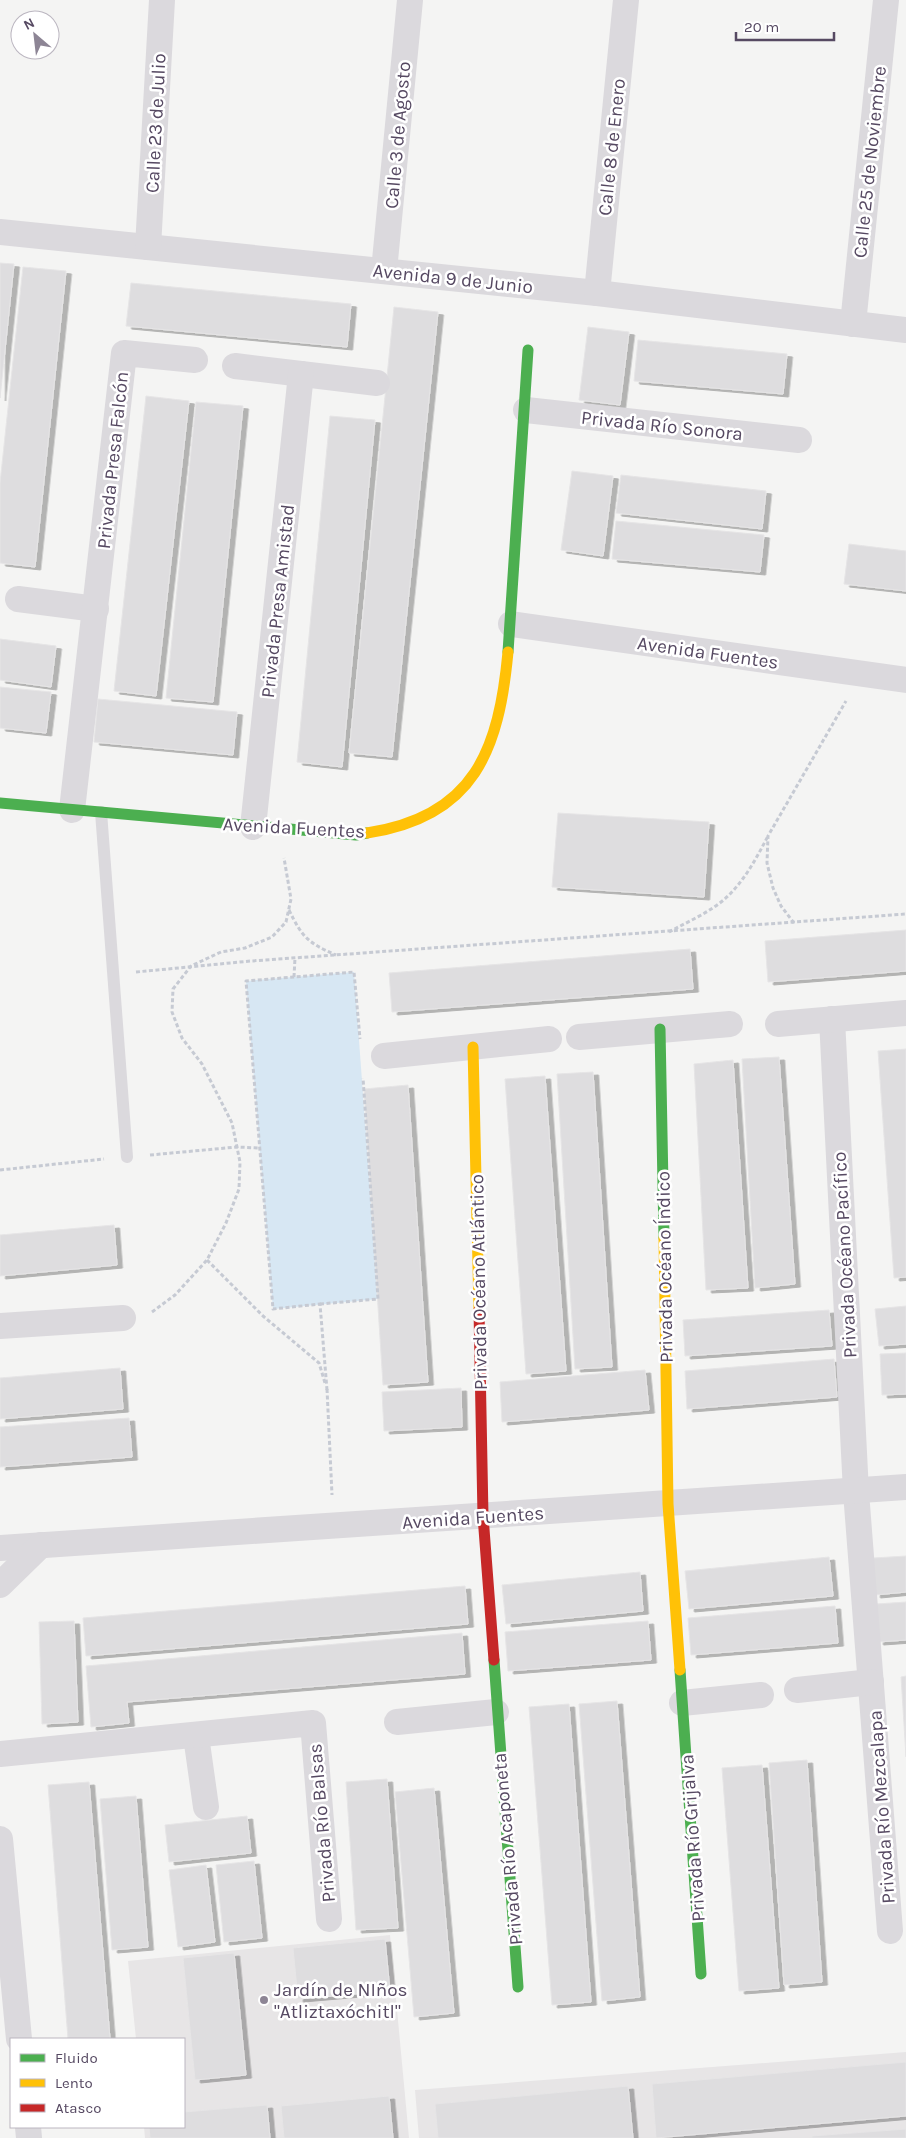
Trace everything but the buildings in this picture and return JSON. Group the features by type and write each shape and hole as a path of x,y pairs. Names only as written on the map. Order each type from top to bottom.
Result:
{"street":[{"name":"Calle 23 de Julio","path":"148,247 162,0"},
{"name":"Calle 3 de Agosto","path":"384,271 410,0"},
{"name":"Calle 8 de Enero","path":"597,294 626,0"},
{"name":"Calle 25 de Noviembre","path":"853,324 886,0"},
{"name":"Avenida 9 de Junio","path":"0,232 597,294 906,330"},
{"name":"Avenida Fuentes","path":"0,803 356,835 391,829 422,816 456,794 479,769 494,739 511,624 526,410 528,350"},
{"name":"Privada Presa Falcón","path":"72,810 124,353 195,360"},
{"path":"235,366 377,383"},
{"name":"Privada Presa Amistad","path":"254,827 302,374"},
{"name":"Privada Río Sonora","path":"526,410 799,440"},
{"path":"18,599 96,608"},
{"name":"Avenida Fuentes","path":"511,624 906,680"},
{"path":"778,1024 906,1013"},
{"name":"Privada Océano Pacífico","path":"832,1019 856,1492"},
{"path":"579,1037 730,1024"},
{"name":"Privada Océano Índico","path":"660,1029 668,1504"},
{"path":"384,1056 549,1039"},
{"name":"Privada Océano Atlántico","path":"473,1047 483,1516"},
{"path":"0,1326 122,1318"},
{"name":"Avenida Fuentes","path":"0,1548 856,1492 906,1487"},
{"name":"Privada Río Mezcalapa","path":"856,1492 890,1931"},
{"name":"Privada Río Grijalva","path":"668,1504 701,1974"},
{"name":"Privada Río Acaponeta","path":"483,1516 496,1712 518,1987"},
{"path":"0,1585 40,1545"},
{"name":"Privada Río Mezcalapa","path":"797,1690 871,1682"},
{"path":"682,1702 761,1695"},
{"path":"397,1722 496,1712"},
{"name":"Privada Río Balsas","path":"0,1754 313,1724 329,1919"},
{"path":"196,1736 206,1807"},
{"path":"0,1839 19,2038"}],"lane":[{"path":"101,812 127,1157"}],"path":[{"path":"668,932 706,912 728,895 751,868 862,674"},
{"path":"122,1318 152,1312 175,1295 206,1260 226,1223 239,1189 240,1162 232,1124 202,1064 182,1038 172,1012 173,989 191,966 221,952 245,948 272,937 286,922 291,900 280,829"},
{"path":"768,836 767,863 773,888 781,906 794,923"},
{"path":"289,909 300,932 317,947 337,956"},
{"path":"114,975 191,966 294,958 906,914"},
{"path":"294,958 294,977"},
{"path":"360,1040 354,972 246,981 273,1309 378,1298 362,1069"},
{"path":"206,1260 263,1316 319,1363 327,1390"},
{"path":"320,1304 327,1390 334,1526"}],"shaded area":[{"path":"354,972 378,1299 273,1309 246,981"},
{"name":"Jardín de NIños \"Atliztaxóchitl\"","path":"390,1935 409,2138 145,2138 144,2128 185,2128 185,2038 136,2038 128,1961"},
{"path":"906,2052 906,2138 419,2138 415,2090"}],"traffic: fast":[{"path":"508,652 528,350"},
{"path":"0,803 356,835 367,833"},
{"path":"660,1029 664,1238"},
{"path":"494,1660 518,1987"},
{"path":"680,1670 701,1974"}],"traffic: slow":[{"path":"367,833 404,825 433,812 457,794 475,773 488,748 497,719 504,687 508,652"},
{"path":"473,1047 479,1310"},
{"path":"664,1238 668,1504 680,1670"}],"traffic: jam":[{"path":"479,1310 483,1516 494,1660"}],"place":[{"name":"Jardín de NIños \"Atliztaxóchitl\"","path":"264,2000"}]}
